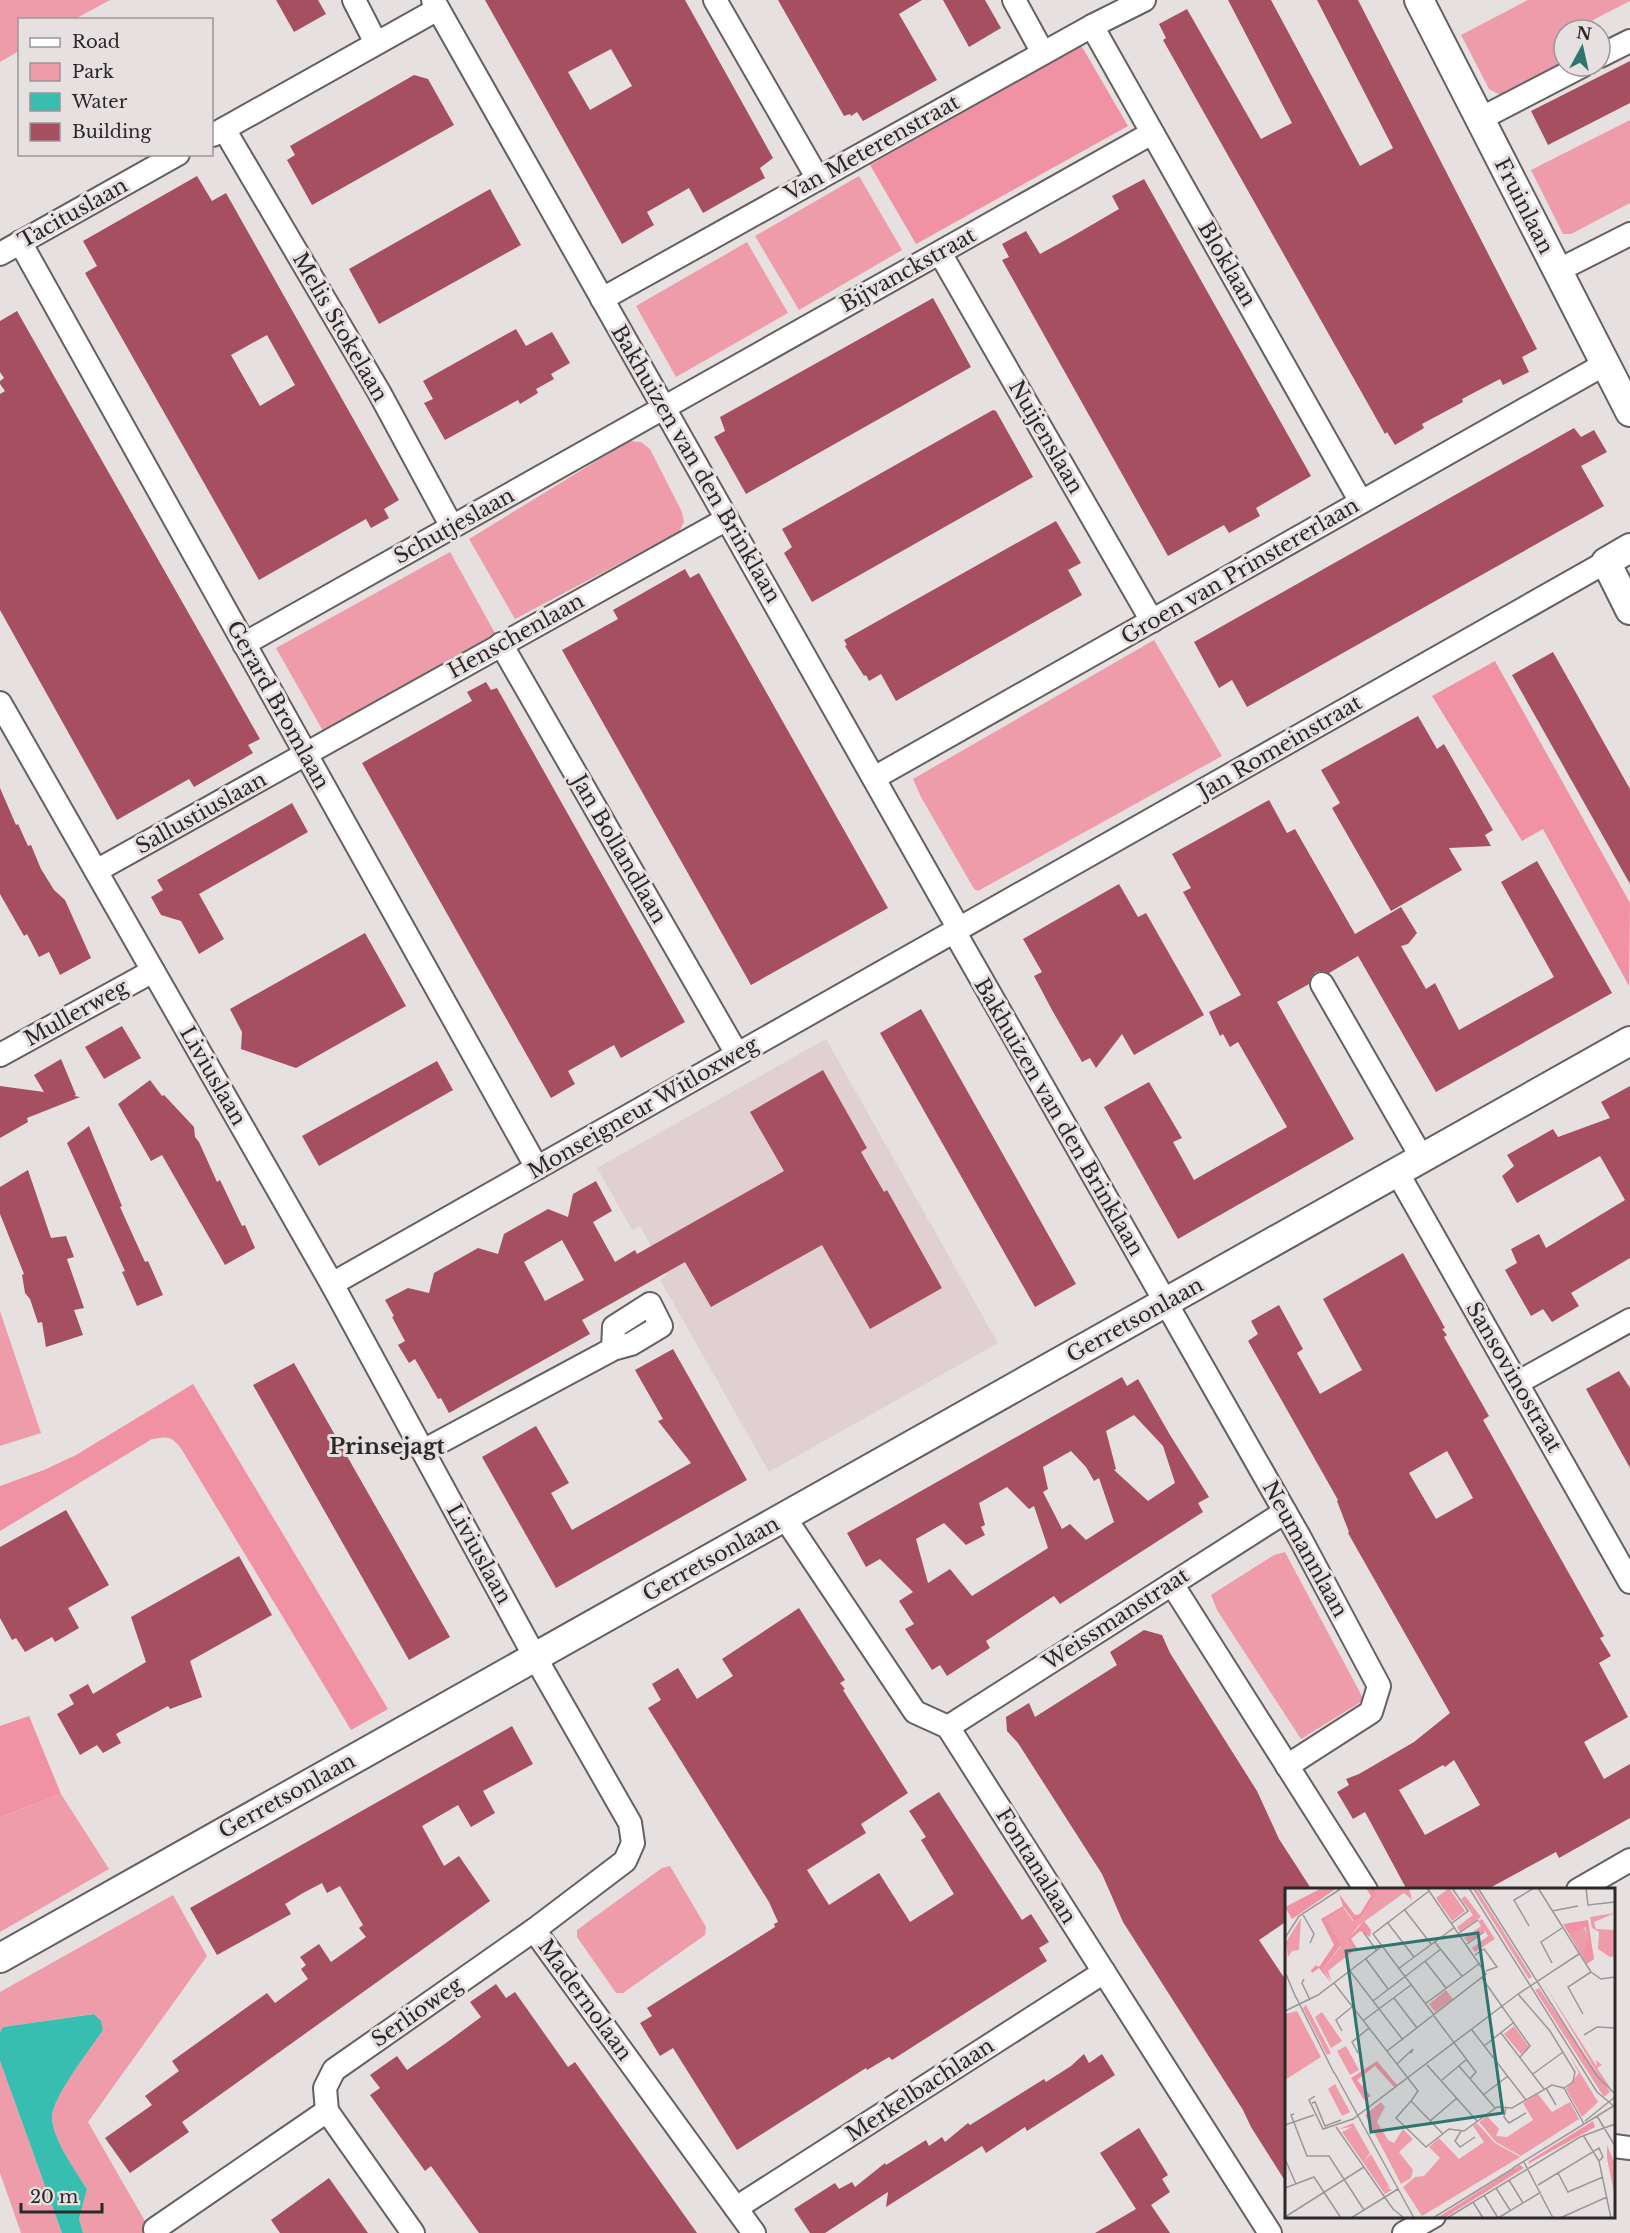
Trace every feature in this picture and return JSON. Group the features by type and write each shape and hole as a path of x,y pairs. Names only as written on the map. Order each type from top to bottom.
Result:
{"street":[{"path":"354,0 376,43"},
{"path":"715,0 818,179"},
{"path":"1014,0 1043,53"},
{"name":"Van Meterenstraat","path":"602,299 1043,53 1144,0"},
{"name":"Fruinlaan","path":"1419,0 1630,412"},
{"path":"218,132 376,43 435,4"},
{"name":"Bakhuizen van den Brinklaan","path":"435,4 874,778 956,930 1165,1303"},
{"name":"Bloklaan","path":"1092,26 1361,502"},
{"path":"1612,50 1630,41"},
{"path":"1480,119 1559,78"},
{"name":"Melis Stokelaan","path":"218,132 379,392 452,527"},
{"name":"Bijvanckstraat","path":"664,408 1152,133"},
{"name":"Tacituslaan","path":"0,254 174,156"},
{"path":"1557,271 1630,234"},
{"name":"Gerard Bromlaan","path":"20,242 537,1168"},
{"name":"Nuijenslaan","path":"940,253 1152,621"},
{"name":"Groen van Prinstererlaan","path":"874,778 1605,364"},
{"name":"Schutjeslaan","path":"244,644 664,408"},
{"name":"Henschenlaan","path":"306,754 727,519"},
{"path":"1630,548 1606,562 1630,610"},
{"name":"Jan Romeinstraat","path":"956,930 1606,562"},
{"name":"Jan Bollandlaan","path":"501,644 737,1054"},
{"name":"Liviuslaan","path":"0,703 332,1284 535,1657"},
{"name":"Sallustiuslaan","path":"96,872 306,754"},
{"name":"Monseigneur Witloxweg","path":"332,1284 956,930"},
{"name":"Mullerweg","path":"0,1055 153,971"},
{"path":"1322,984 1422,1158"},
{"name":"Gerretsonlaan","path":"0,1958 1630,1041"},
{"name":"Sansovinostraat","path":"1397,1172 1630,1582"},
{"name":"Neumannlaan","path":"1165,1303 1285,1512 1379,1686 1371,1712 1287,1766"},
{"path":"1517,1383 1630,1320"},
{"path":"423,1451 613,1349"},
{"name":"Weissmanstraat","path":"948,1727 1285,1512"},
{"path":"784,1518 915,1712 948,1727"},
{"path":"1172,1584 1365,1888"},
{"name":"Madernolaan","path":"535,1657 630,1823 633,1843 625,1861 534,1930 754,2233"},
{"name":"Fontanalaan","path":"948,1727 1270,2233"},
{"path":"1581,1888 1630,1860"},
{"name":"Serlioweg","path":"327,2111 325,2088 334,2070 534,1930"},
{"name":"Merkelbachlaan","path":"736,2208 1104,1972"},
{"path":"155,2229 327,2111 413,2233"},
{"path":"1615,2146 1630,2148"},
{"path":"1404,2233 1432,2218"}],"shaded area":[{"path":"1081,45 1128,126 916,244 870,165"},
{"path":"1495,661 1630,903 1629,986 1543,829 1522,841 1432,696"},
{"path":"826,1039 998,1343 769,1472 660,1280 667,1275 640,1226 632,1230 597,1168"},
{"path":"193,1384 388,1709 351,1730 182,1450 173,1440 166,1437 152,1439 0,1531 0,1486 44,1470 76,1455"},
{"path":"29,1716 61,1794 0,1817 0,1726"}],"green space":[{"path":"0,0 110,0 77,18 18,18 18,52 0,62"},
{"path":"1528,0 1630,0 1597,18 1552,18 1552,69 1502,96 1489,89 1461,35"},
{"path":"1630,120 1630,203 1571,234 1563,234 1531,170"},
{"path":"859,176 902,250 799,310 755,236"},
{"path":"747,242 788,313 676,377 636,306"},
{"path":"629,441 641,442 650,449 682,512 684,522 679,532 515,619 469,539"},
{"path":"450,552 496,635 323,731 276,648"},
{"path":"1154,640 1222,756 978,891 974,889 913,779"},
{"path":"0,1311 41,1433 0,1446"},
{"path":"1285,1552 1364,1700 1301,1739 1217,1610 1211,1595 1274,1555"},
{"path":"61,1794 109,1869 0,1932 0,1817"},
{"path":"670,1866 706,1927 705,1935 623,1993 616,1993 577,1937 577,1930 662,1868"},
{"path":"173,1895 207,1956 88,2122 149,2228 142,2233 83,2233 79,2219 87,2189 56,2136 52,2118 58,2099 103,2030 100,2021 93,2014 3,2027 0,2032 0,1992"},
{"path":"0,2061 62,2233 21,2233 0,2173"}],"water":[{"path":"94,2014 101,2021 103,2030 81,2061 53,2110 53,2127 56,2136 87,2189 79,2219 83,2233 62,2233 0,2061 0,2032 3,2027"}],"building":[{"path":"276,0 318,0 326,14 294,32"},
{"path":"485,0 685,0 773,158 760,168 765,178 703,213 689,188 647,212 654,225 622,244","holes":["611,49 632,86 590,110 568,72"]},
{"path":"778,0 922,0 899,14 937,80 863,121 857,112 851,116 850,114 844,116"},
{"path":"943,0 985,0 1001,28 969,47"},
{"path":"1228,0 1271,0 1360,166 1393,148 1317,0 1358,0 1537,349 1522,357 1529,372 1503,385 1500,379 1462,399 1463,402 1422,424 1424,428 1395,445 1387,432 1385,434 1163,40 1166,38 1159,24 1187,9 1261,139 1292,123"},
{"path":"1630,61 1630,103 1548,145 1531,111 1596,78 1612,78 1612,70"},
{"path":"414,75 428,79 454,125 312,205 287,160 295,155 290,146"},
{"path":"197,176 212,201 226,193 399,500 384,509 389,518 371,528 366,519 259,580 85,273 97,266 83,241","holes":["267,335 295,385 260,406 231,355"]},
{"path":"1144,179 1311,476 1256,508 1260,516 1229,533 1224,525 1168,556 1002,260 1009,257 1002,244 1026,231 1040,254 1071,237 1119,209 1112,196"},
{"path":"490,189 521,245 379,324 349,269"},
{"path":"933,298 971,367 746,494 714,437 725,431 720,417"},
{"path":"17,311 260,739 248,745 253,753 194,787 189,779 117,820 0,610 0,394 5,391 0,384 4,378 0,372 0,321"},
{"path":"516,329 526,346 552,332 570,363 551,374 554,379 536,389 538,393 520,404 518,400 445,440 424,403 433,399 423,381"},
{"path":"993,410 996,411 1033,477 812,602 784,553 792,547 782,529"},
{"path":"1574,428 1581,437 1594,430 1607,452 1581,466 1604,506 1247,707 1232,680 1219,688 1194,642"},
{"path":"1056,521 1081,563 1068,570 1082,595 896,701 881,674 869,681 866,675 864,676 845,646 847,645 844,640"},
{"path":"685,569 690,578 699,573 888,908 751,985 562,650 618,619 613,610"},
{"path":"1553,652 1630,789 1630,884 1512,675"},
{"path":"486,682 491,690 497,688 685,1022 621,1058 614,1045 568,1071 575,1084 551,1098 362,763 472,701 467,692"},
{"path":"1418,716 1437,749 1444,744 1493,830 1485,835 1491,846 1449,848 1462,870 1391,911 1332,808 1340,803 1321,770"},
{"path":"0,788 16,825 18,824 28,846 31,845 41,869 54,890 65,900 91,958 60,975 49,952 39,957 27,934 24,936 0,894"},
{"path":"1269,800 1287,833 1295,829 1355,934 1401,907 1417,933 1408,944 1401,946 1426,989 1435,983 1459,1030 1554,977 1501,882 1537,861 1612,993 1436,1092 1358,956 1329,973 1316,972 1309,984 1277,1002 1354,1139 1178,1239 1104,1107 1149,1082 1182,1138 1173,1142 1194,1180 1287,1127 1238,1042 1230,1047 1223,1034 1220,1036 1209,1012 1241,995 1183,892 1191,888 1172,854"},
{"path":"292,803 308,832 199,894 224,939 199,954 181,921 161,915 151,897 163,890 157,880"},
{"path":"1119,884 1138,917 1146,913 1204,1015 1134,1055 1122,1034 1096,1068 1090,1058 1082,1062 1052,1010 1034,976 1042,972 1023,939"},
{"path":"365,933 406,1006 296,1068 241,1049 242,1032 230,1009"},
{"path":"921,1009 1076,1284 1035,1307 880,1033"},
{"path":"122,1026 141,1058 104,1079 85,1047"},
{"path":"61,1059 76,1095 74,1096 80,1097 27,1118 28,1122 0,1138 0,1086 44,1092 34,1075"},
{"path":"437,1061 453,1090 319,1166 302,1136"},
{"path":"823,1070 867,1148 861,1152 884,1192 887,1190 942,1288 870,1329 822,1245 711,1307 685,1262 582,1320 590,1334 449,1413 441,1398 438,1399 415,1359 409,1363 398,1345 405,1341 385,1300 408,1288 429,1293 434,1273 478,1248 498,1254 504,1234 548,1209 568,1217 573,1194 596,1181 612,1211 593,1222 615,1262 635,1250 637,1254 784,1171 750,1112","holes":["562,1240 584,1280 545,1301 524,1262"]},
{"path":"150,1080 162,1096 164,1095 194,1127 195,1137 217,1182 220,1180 255,1248 225,1265 162,1155 151,1161 118,1104"},
{"path":"1630,1086 1630,1258 1571,1293 1579,1306 1552,1322 1543,1309 1531,1316 1505,1270 1517,1263 1511,1249 1539,1234 1546,1248 1625,1200 1600,1156 1517,1203 1502,1176 1514,1166 1507,1155 1553,1129 1558,1137 1610,1118 1601,1102"},
{"path":"89,1126 122,1206 120,1207 163,1295 137,1306 122,1272 125,1271 67,1143"},
{"path":"28,1170 51,1238 66,1236 74,1257 67,1259 84,1308 74,1310 83,1335 46,1347 42,1322 38,1323 30,1299 25,1293 22,1275 24,1274 0,1214 0,1187"},
{"path":"1403,1253 1445,1328 1442,1329 1447,1335 1444,1337 1489,1416 1483,1420 1604,1636 1600,1638 1611,1656 1599,1663 1628,1717 1584,1742 1604,1779 1630,1764 1630,1818 1559,1858 1556,1852 1490,1888 1406,1888 1365,1812 1353,1819 1337,1792 1349,1785 1346,1779 1359,1774 1414,1742 1450,1713 1348,1533 1338,1500 1248,1341 1258,1334 1251,1321 1279,1305 1303,1349 1297,1353 1320,1394 1362,1370 1323,1299","holes":["1447,1451 1473,1498 1436,1519 1409,1473","1454,1760 1480,1805 1425,1835 1399,1790 1443,1765 1445,1767"]},
{"path":"673,1349 747,1480 556,1588 482,1457 536,1426 569,1483 551,1493 572,1530 691,1463 658,1421 663,1419 635,1370"},
{"path":"294,1363 450,1637 409,1660 253,1385"},
{"path":"1619,1371 1630,1388 1630,1468 1586,1389"},
{"path":"1122,1377 1127,1386 1138,1379 1209,1497 1198,1503 1203,1512 1060,1604 1054,1596 986,1641 990,1648 947,1676 940,1665 932,1670 905,1629 914,1624 899,1601 913,1592 880,1559 866,1567 847,1533","holes":["1134,1415 1163,1446 1175,1483 1148,1501 1114,1470 1116,1469 1106,1431","1071,1451 1086,1467 1094,1481 1099,1478 1114,1522 1086,1540 1070,1524 1062,1529 1043,1492 1048,1489 1043,1467","1007,1487 1029,1509 1034,1506 1048,1548 972,1596 950,1569 928,1583 916,1539 944,1523 966,1545 985,1535 981,1527 985,1525 979,1503"]},
{"path":"66,1510 109,1585 68,1608 79,1628 55,1642 52,1637 25,1652 16,1638 12,1640 0,1618 0,1547"},
{"path":"239,1556 272,1615 190,1661 202,1697 170,1709 168,1706 116,1734 121,1743 103,1753 97,1745 80,1755 57,1714 74,1704 69,1695 88,1684 93,1694 146,1662 131,1617"},
{"path":"799,1608 845,1680 840,1683 845,1689 843,1690 908,1793 861,1824 866,1833 807,1870 829,1905 879,1873 910,1922 954,1894 921,1840 926,1837 909,1811 939,1792 1022,1920 1031,1914 1049,1942 1039,1948 1047,1961 892,2060 889,2057 867,2070 866,2068 737,2150 673,2048 660,2056 640,2023 652,2016 647,2008 775,1927 774,1924 778,1922 769,1902 648,1708 661,1700 652,1684 678,1668 697,1699 733,1676 722,1659"},
{"path":"1144,1630 1162,1635 1170,1653 1257,1791 1279,1839 1311,1888 1285,1888 1285,1922 1259,1940 1285,1979 1285,2181 1243,2110 1123,1922 1102,1874 1018,1743 1007,1731 1006,1717 1029,1703 1035,1717 1117,1665 1110,1652"},
{"path":"512,1726 533,1764 483,1791 495,1813 471,1827 458,1805 422,1826 444,1866 459,1856 490,1901 182,2122 189,2132 130,2173 105,2138 152,2105 145,2096 179,2071 172,2061 267,1993 275,2003 308,1979 301,1969 306,1965 300,1957 319,1944 331,1962 366,1937 359,1928 363,1925 340,1886 327,1893 322,1883 285,1904 291,1914 217,1955 190,1908"},
{"path":"496,1984 506,1998 515,1992 568,2067 575,2062 697,2233 479,2233 431,2166 425,2171 370,2095 380,2088 370,2075 397,2056 407,2070 446,2043 481,2017 470,2002"},
{"path":"1084,2054 1089,2063 1102,2054 1115,2075 1027,2131 1025,2127 986,2153 982,2146 886,2207 888,2192 825,2233 810,2233 794,2209 835,2183 839,2189 852,2182 855,2187 885,2163 886,2165 926,2140 929,2146 942,2137 945,2142 968,2123 970,2125 1044,2079 1046,2082 1071,2066"},
{"path":"1139,2128 1168,2175 1162,2179 1170,2192 1151,2205 1170,2233 1095,2233 1136,2209 1100,2153"},
{"path":"329,2178 368,2233 280,2233 271,2220"}],"district":[{"name":"Prinsejagt","path":"387,1446"}]}
